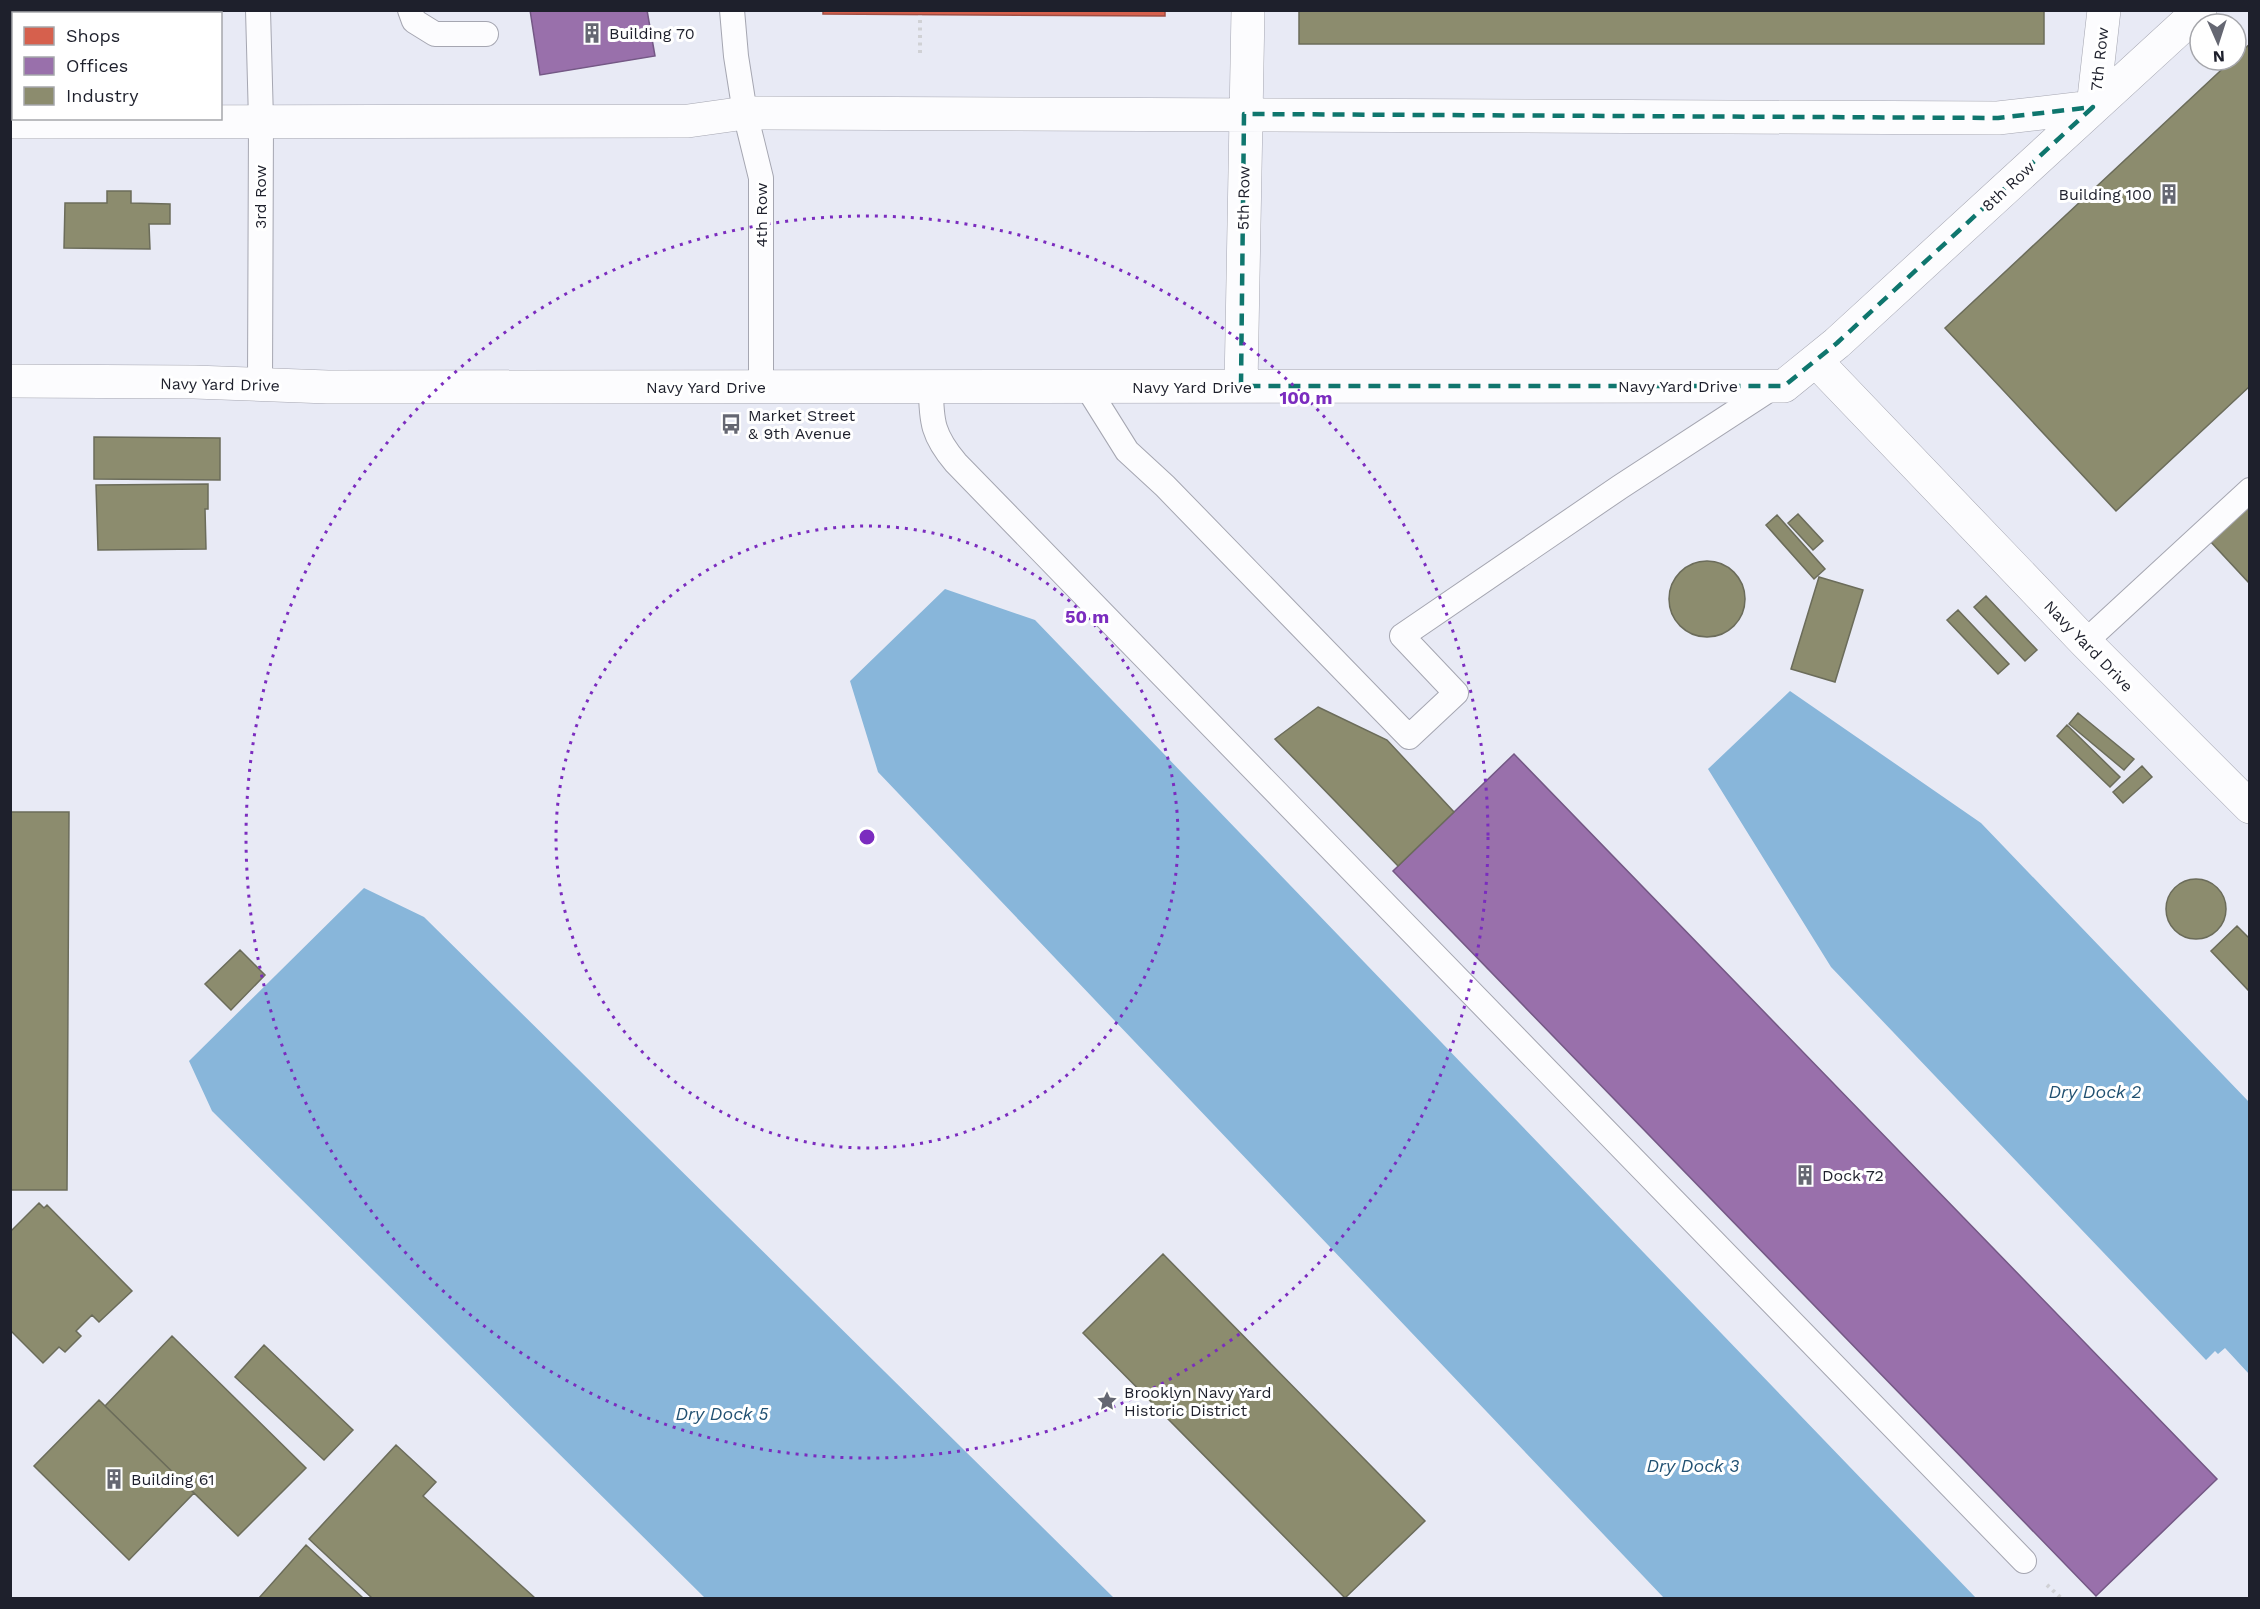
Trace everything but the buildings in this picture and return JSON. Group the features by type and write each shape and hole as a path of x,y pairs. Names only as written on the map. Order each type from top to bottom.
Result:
{"street":[{"name":"5th Row","path":"1241,386 1244,114 1248,10"},
{"name":"7th Row","path":"2093,107 2104,10"},
{"name":"8th Row","path":"1816,362 2200,10"},
{"path":"10,122 688,121 745,113 1998,118 2093,107"},
{"name":"Navy Yard Drive","path":"10,381 328,387 1784,386 1816,362 2085,642 2250,807"}],"lane":[{"name":"3rd Row","path":"258,10 261,120 260,384"},
{"path":"410,10 414,21 435,34 486,34"},
{"name":"4th Row","path":"732,10 735,56 745,113 761,178 761,387"},
{"path":"1087,387 1127,451 1165,486 1409,737 1456,693 1402,636 1620,487 1775,386"},
{"path":"931,387 933,428 943,448 956,463 2024,1561"},
{"path":"2085,642 2250,490"}],"path":[{"path":"920,15 920,53"}],"highlighted area":[{"path":"2093,107 1837,343 1784,386 1241,386 1244,114 1998,118"}],"water":[{"name":"Dry Dock 3","path":"945,589 1035,620 1976,1598 1664,1598 878,772 850,681"},
{"name":"Dry Dock 2","path":"1790,691 1981,823 2249,1102 2249,1374 2225,1348 2218,1354 2215,1351 2206,1360 1831,967 1708,769"},
{"name":"Dry Dock 5","path":"364,888 424,917 1114,1598 705,1598 212,1111 189,1061"}],"place":[{"name":"Building 70","path":"592,33"},
{"name":"Building 100","path":"2169,194"},
{"name":"Market Street & 9th Avenue","path":"731,424"},
{"name":"Dock 72","path":"1805,1175"},
{"name":"Brooklyn Navy Yard Historic District","path":"1107,1401"},
{"name":"Building 61","path":"114,1479"}]}
